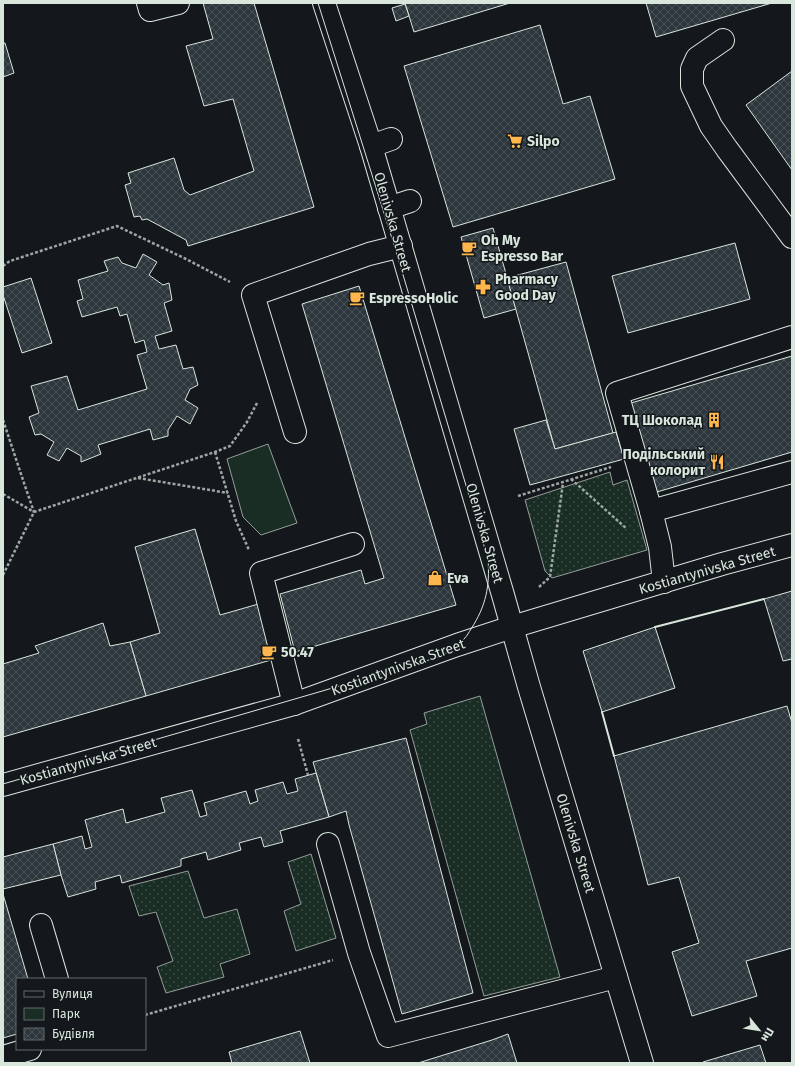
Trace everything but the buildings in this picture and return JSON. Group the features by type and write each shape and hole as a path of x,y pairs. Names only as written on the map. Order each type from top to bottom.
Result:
{"street":[{"path":"148,3 150,10 178,3"},
{"name":"Olenivska Street","path":"324,3 390,208 512,627 642,1063"},
{"path":"723,40 698,58 692,69 692,86 711,126 726,149 792,237"},
{"path":"371,146 391,139"},
{"path":"390,208 410,201"},
{"path":"295,432 253,294 369,254 401,246"},
{"path":"664,582 660,547 637,459 617,393 792,337"},
{"path":"651,511 792,472"},
{"path":"294,704 261,573 353,544"},
{"name":"Kostiantynivska Street","path":"3,785 294,704 457,645 512,627 722,564 792,545"},
{"path":"328,844 359,953 388,1036 616,977"},
{"path":"41,924 57,978"},
{"path":"3,1057 27,1050"}],"path":[{"path":"3,266 10,261 117,226 186,259 253,294"},
{"path":"3,494 34,512 216,452 230,446 247,422 275,366"},
{"path":"3,420 34,512 3,575"},
{"path":"216,452 236,521 261,573"},
{"path":"518,496 564,483 637,459"},
{"path":"137,478 228,493"},
{"path":"571,480 628,530"},
{"path":"539,587 550,577 564,483"},
{"path":"298,739 308,775"},
{"path":"146,1015 359,953"}],"green space":[{"path":"268,444 297,523 261,535 243,517 227,459"},
{"path":"610,472 613,485 627,480 647,550 552,578 545,571 525,500"},
{"path":"480,696 560,977 484,996 410,730 427,724 424,713"},
{"path":"311,854 336,938 296,951 284,911 301,904 288,862"},
{"path":"188,871 204,918 237,909 250,954 220,964 224,977 166,993 157,967 173,961 156,912 139,916 129,886"}],"tram line":[{"path":"3,784 439,657 455,647 465,638 480,612 486,596 488,559 395,248 318,3"}],"wall":[{"path":"655,627 764,599"},
{"path":"602,712 614,756"}],"place":[{"name":"Silpo","path":"515,141"},
{"name":"Oh My Espresso Bar","path":"469,248"},
{"name":"Pharmacy Good Day","path":"483,287"},
{"name":"EspressoHolic","path":"357,298"},
{"name":"ТЦ Шоколад","path":"714,420"},
{"name":"Подільський колорит","path":"717,462"},
{"name":"Eva","path":"435,578"},
{"name":"50.47","path":"269,652"}]}
